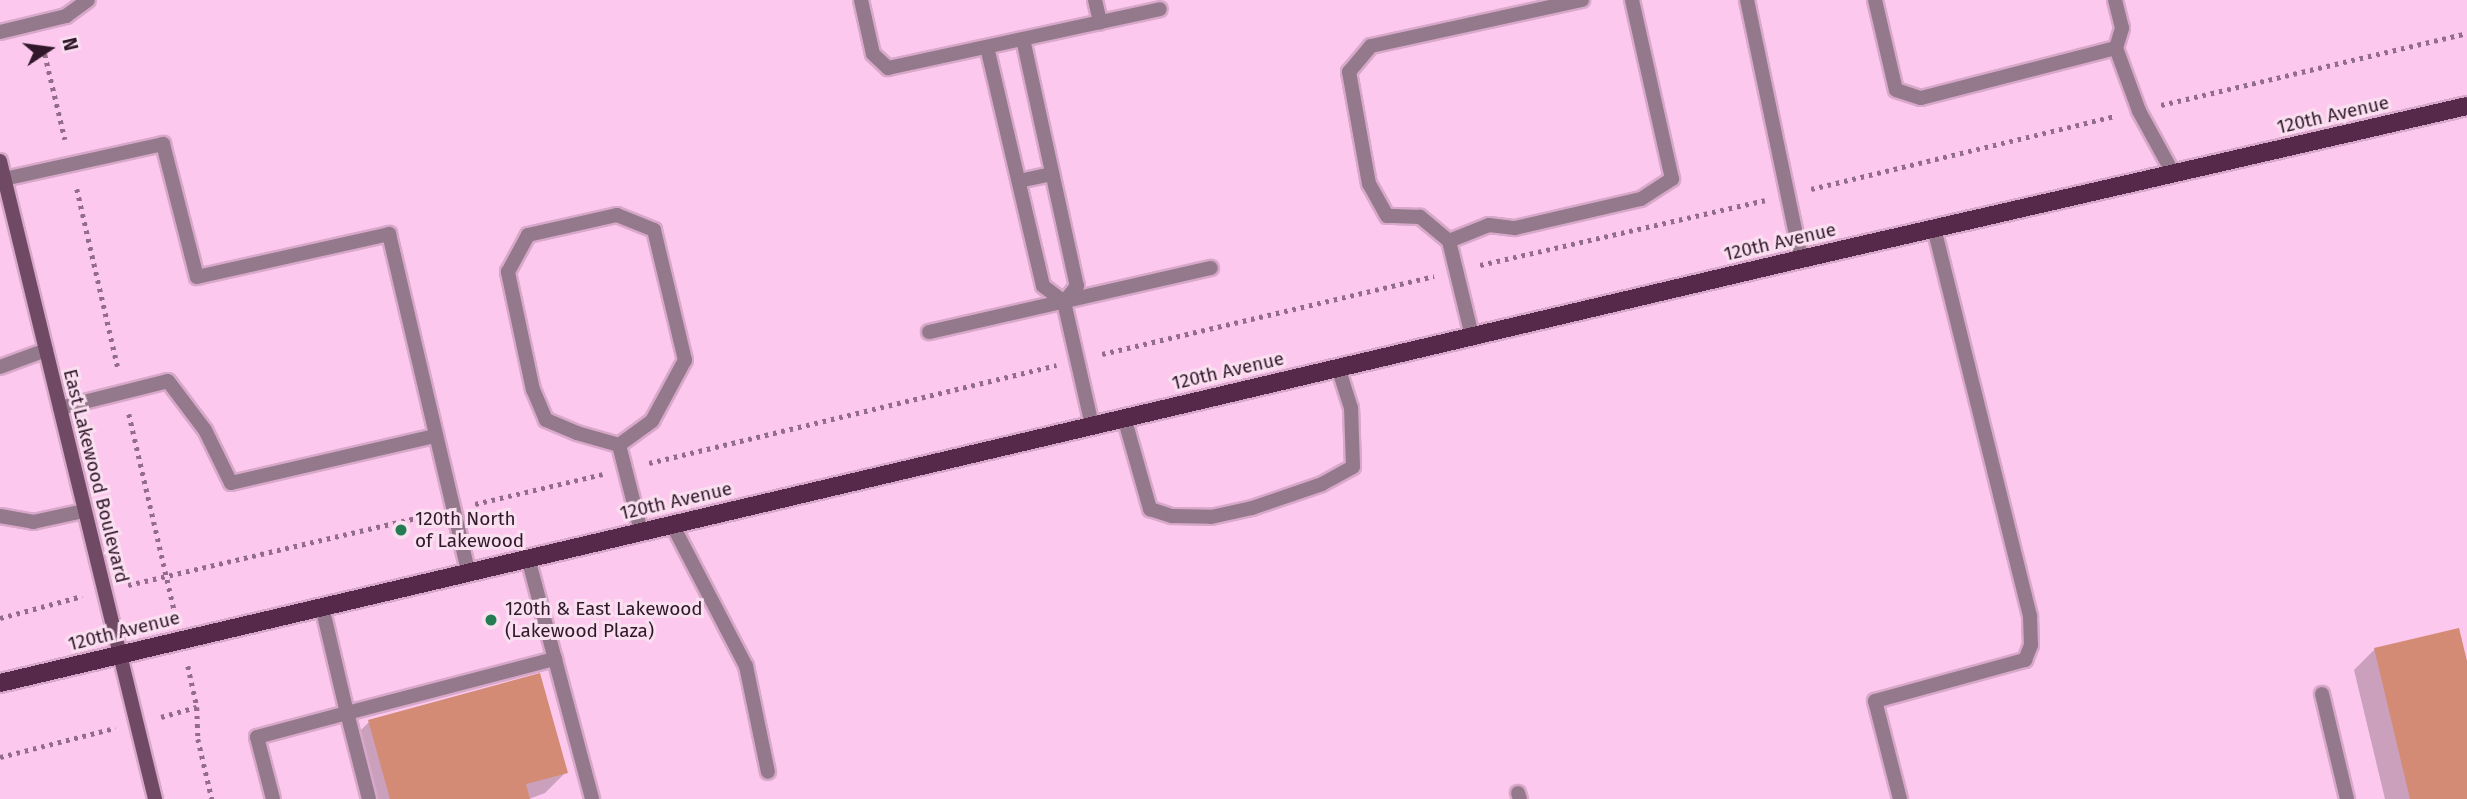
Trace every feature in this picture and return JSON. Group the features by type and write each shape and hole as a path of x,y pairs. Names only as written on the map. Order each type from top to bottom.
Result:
{"main road":[{"name":"120th Avenue","path":"0,683 1124,417 2467,106"},
{"name":"East Lakewood Boulevard","path":"0,161 155,799"}],"lane":[{"path":"0,33 66,16 88,0"},
{"path":"861,0 873,54 888,68 1160,9"},
{"path":"1095,0 1100,22"},
{"path":"1472,336 1449,240 1420,217 1387,216 1369,184 1349,72 1371,46 1581,0"},
{"path":"1449,240 1489,225 1515,228 1641,199 1672,179 1632,0"},
{"path":"1747,0 1801,259"},
{"path":"1875,0 1896,90 1922,98 2116,48"},
{"path":"2115,0 2122,28 2116,48 2139,111 2173,173"},
{"path":"1023,39 1077,286 1064,302"},
{"path":"988,47 1043,286 1064,302 1092,425"},
{"path":"4,179 163,144 197,277 389,233 468,572"},
{"path":"1019,181 1052,174"},
{"path":"617,215 654,230 685,360 652,421 619,445 577,433 546,420 533,390 508,272 527,234 617,215"},
{"path":"1900,799 1875,701 2025,660 2031,645 2029,616 1934,228"},
{"path":"929,332 1211,268"},
{"path":"0,367 46,350"},
{"path":"1124,417 1150,509 1172,516 1211,517 1252,508 1322,484 1353,467 1351,408 1338,367"},
{"path":"60,408 168,381 205,430 231,483 435,436"},
{"path":"619,445 641,531"},
{"path":"0,516 33,522 85,510"},
{"path":"672,524 746,666 768,772"},
{"path":"528,558 592,799"},
{"path":"322,606 369,799"},
{"path":"273,799 257,737 555,659"},
{"path":"2322,695 2347,799"}],"path":[{"path":"0,618 104,590 1788,195"},
{"path":"0,757 197,707"}],"building":[{"path":"2459,628 2467,661 2467,799 2410,799 2374,648"},
{"path":"540,673 568,773 526,784 530,799 390,799 368,720"}],"place":[{"name":"120th North of Lakewood","path":"401,530"},
{"name":"120th & East Lakewood (Lakewood Plaza)","path":"491,620"}]}
